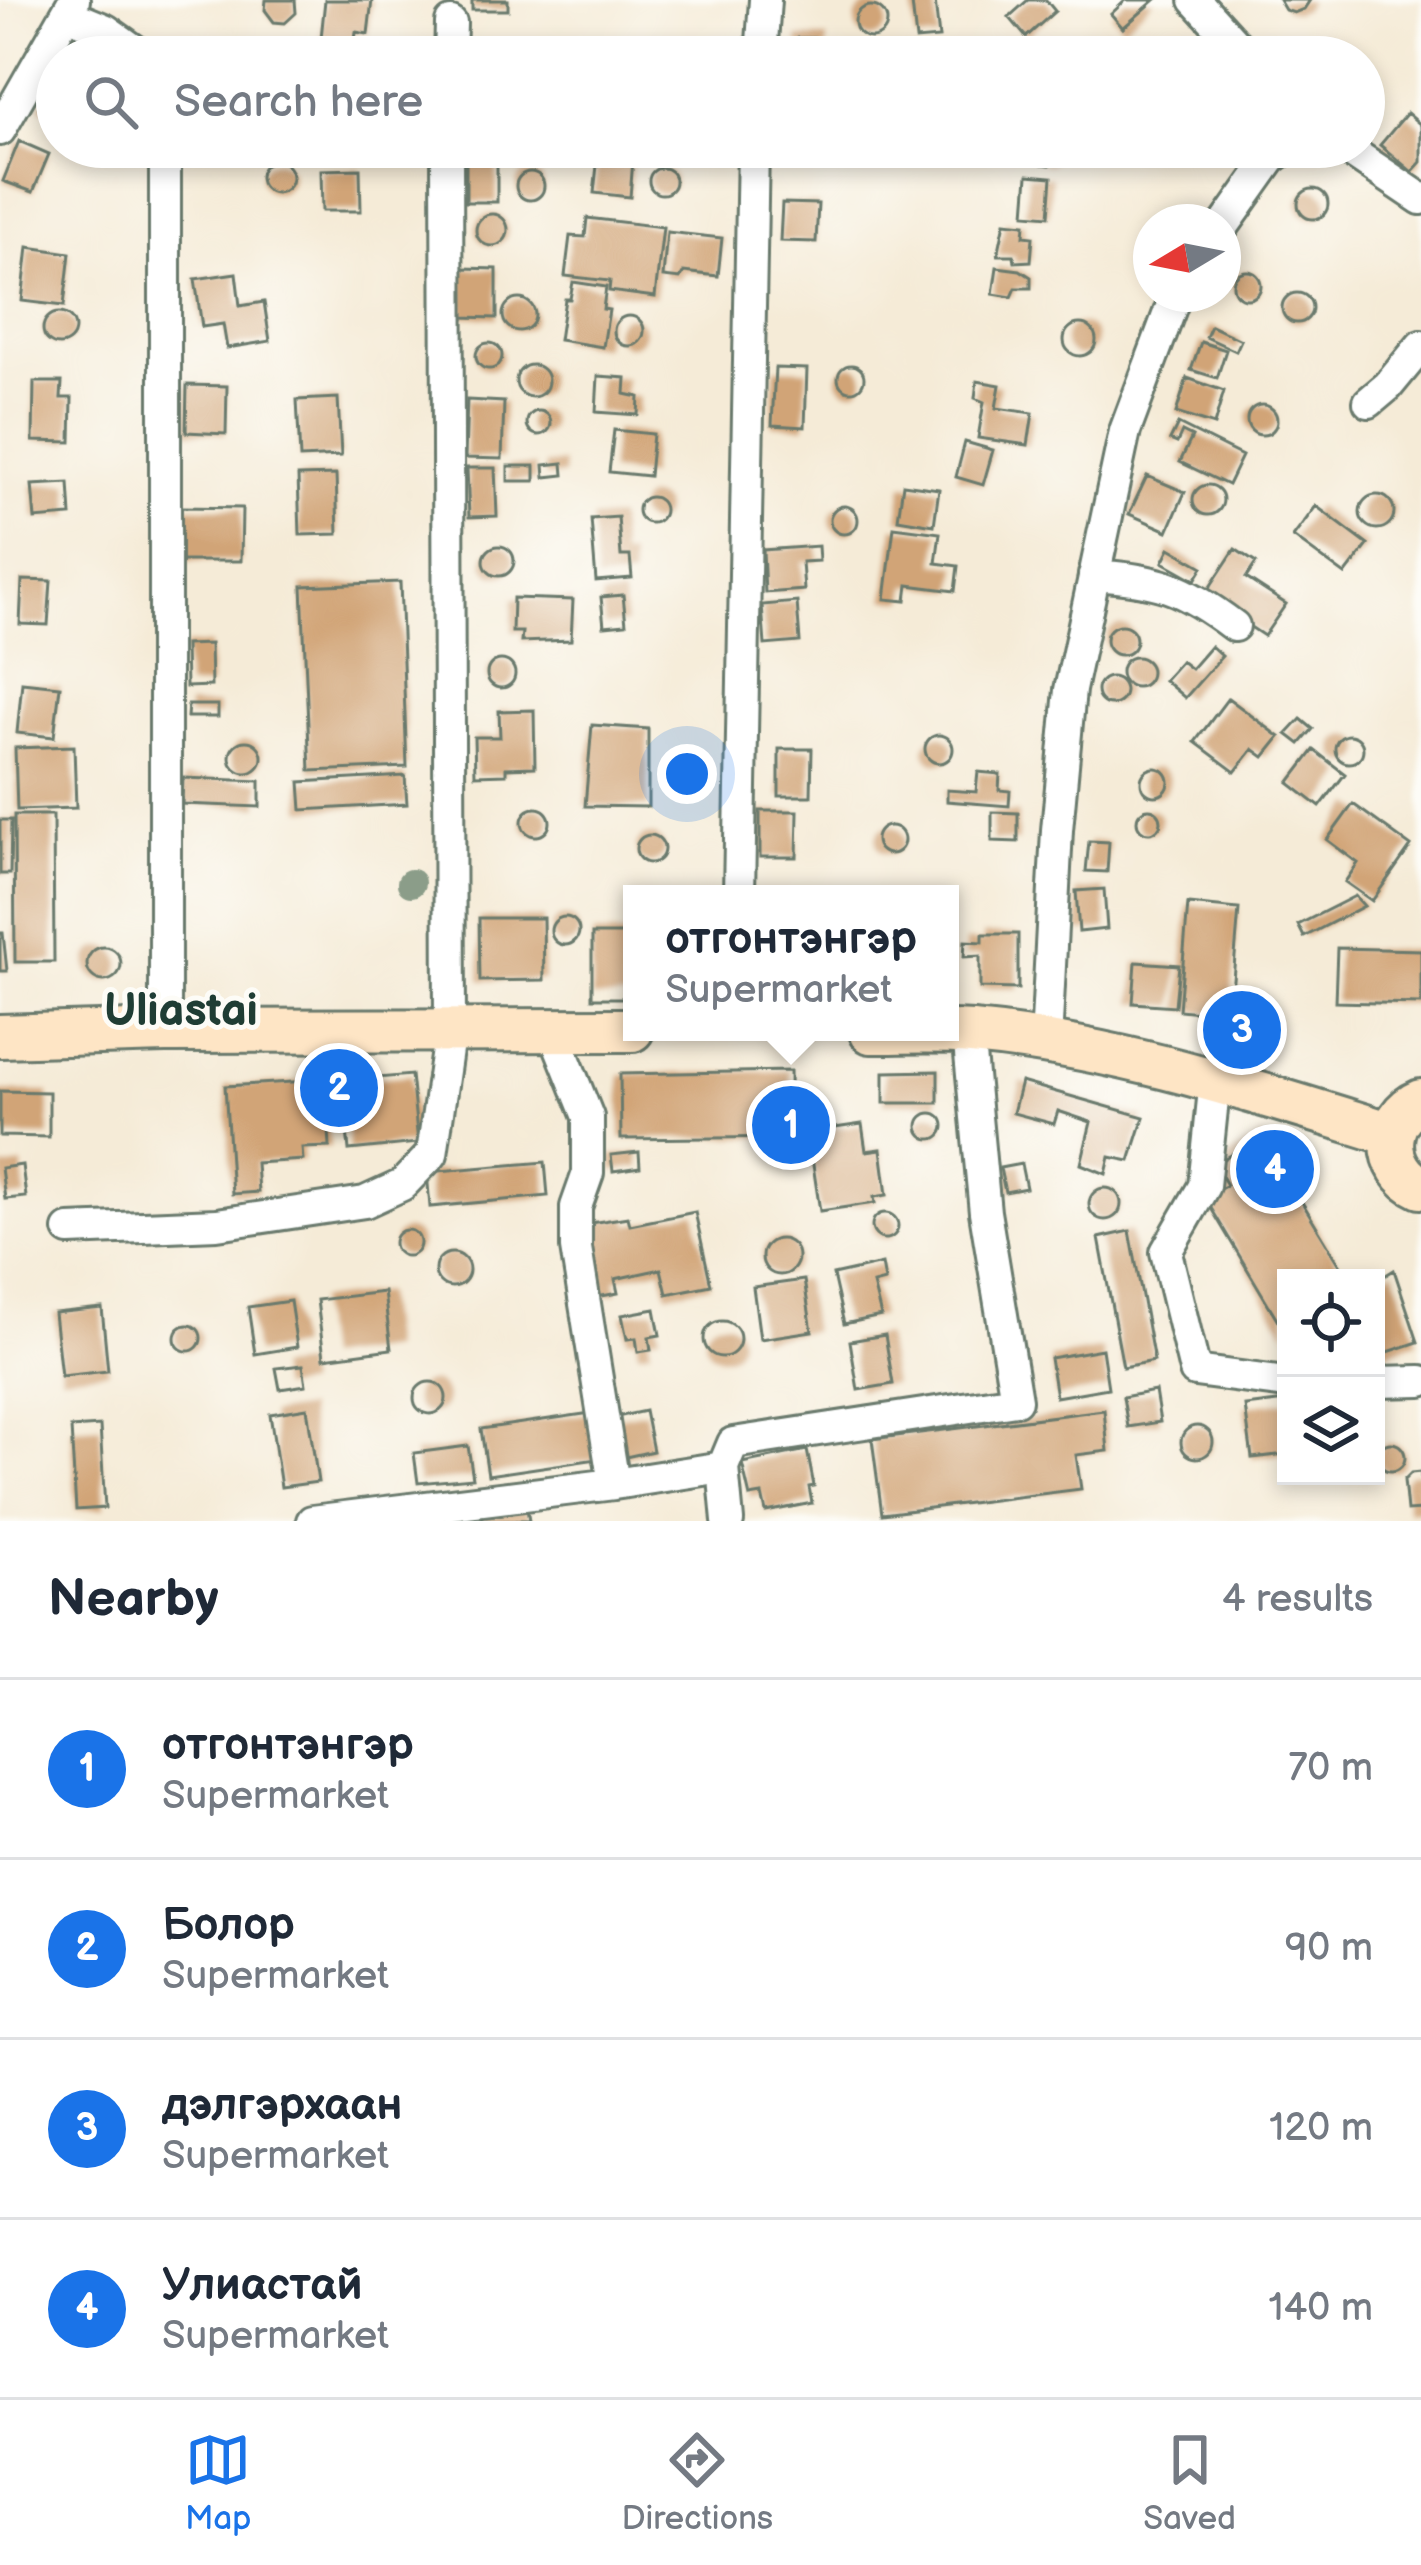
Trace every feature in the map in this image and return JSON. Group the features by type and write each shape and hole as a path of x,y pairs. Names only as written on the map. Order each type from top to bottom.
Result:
{"street":[{"path":"762,36 765,0"},
{"path":"1195,0 1228,36"},
{"path":"54,36 71,7 116,36"},
{"path":"451,23 451,36"},
{"path":"0,130 36,68"},
{"path":"164,168 164,1031"},
{"path":"69,1230 217,1224 365,1202 402,1185 432,1154 450,1029 447,168"},
{"path":"739,885 753,168"},
{"path":"1239,204 1265,168"},
{"path":"1375,168 1421,199"},
{"path":"1046,1042 1067,714 1125,431 1169,312"},
{"path":"1369,402 1421,346"},
{"path":"1094,575 1150,579 1199,600 1234,626"},
{"path":"553,1030 588,1117 589,1173 576,1207 576,1248 614,1484"},
{"path":"0,1036 623,1030"},
{"path":"959,1033 1046,1042 1215,1080 1391,1134"},
{"path":"728,1521 723,1467 733,1443 1016,1400 985,1212 968,1033"},
{"path":"1215,1080 1204,1186 1166,1252 1195,1371 1277,1381"},
{"path":"1421,1101 1399,1117 1391,1134 1398,1170 1421,1187"},
{"path":"1385,1382 1421,1381"},
{"path":"328,1520 723,1467"}],"building":[{"path":"266,0 295,0 296,13 285,23 274,22 265,10"},
{"path":"325,0 372,0 368,34 321,36"},
{"path":"472,0 508,0 508,10 472,10"},
{"path":"1028,0 1046,0 1055,11 1027,36 1009,17"},
{"path":"1126,0 1155,0 1123,28 1111,14"},
{"path":"1279,0 1310,0 1294,13 1285,10"},
{"path":"935,1 939,36 916,36 912,3"},
{"path":"865,7 877,7 886,16 886,28 878,36 864,36 856,28 856,16"},
{"path":"1407,113 1421,125 1421,162 1412,172 1385,149 1385,139"},
{"path":"19,141 36,148 36,168 43,168 33,192 3,181"},
{"path":"262,168 291,171 288,189 276,193 264,189"},
{"path":"466,168 497,168 497,202 466,202"},
{"path":"597,168 632,168 630,197 594,193"},
{"path":"662,168 675,181 662,194 649,181"},
{"path":"360,169 361,211 322,211 321,170"},
{"path":"530,172 540,176 544,186 540,196 530,200 520,196 516,186 520,176"},
{"path":"1028,175 1052,177 1049,216 1025,214"},
{"path":"1313,189 1324,193 1328,204 1324,215 1313,219 1302,215 1298,204 1302,193"},
{"path":"782,203 818,204 816,242 780,241"},
{"path":"492,214 503,219 508,230 503,241 492,246 481,241 476,230 481,219"},
{"path":"587,218 663,227 655,297 609,291 610,281 565,276 570,236 585,237"},
{"path":"1005,222 1025,224 1024,236 1033,237 1031,261 1015,262 1014,255 998,255"},
{"path":"667,232 722,238 718,276 684,272 680,279 663,277"},
{"path":"28,247 70,253 64,306 22,301"},
{"path":"997,267 1020,270 1031,277 1031,288 1016,288 1012,297 993,294"},
{"path":"462,268 497,269 497,318 462,317"},
{"path":"1252,272 1260,280 1257,295 1241,297 1241,273"},
{"path":"236,273 240,306 264,302 270,341 227,348 223,324 202,327 195,279"},
{"path":"573,282 606,287 603,309 609,310 603,347 559,340 565,299 570,299"},
{"path":"1297,293 1308,297 1312,308 1308,319 1297,323 1286,319 1282,308 1286,297"},
{"path":"519,299 530,304 535,315 530,326 519,331 508,326 503,315 508,304"},
{"path":"59,313 70,318 75,329 70,340 59,345 48,340 43,329 48,318"},
{"path":"629,316 644,331 629,346 614,331"},
{"path":"1080,324 1091,329 1096,340 1091,351 1080,356 1069,351 1064,340 1069,329"},
{"path":"1211,326 1241,340 1236,351 1206,337"},
{"path":"1201,342 1226,350 1217,378 1191,370"},
{"path":"489,343 502,356 489,369 476,356"},
{"path":"532,365 543,370 548,381 543,392 532,397 521,392 516,381 521,370"},
{"path":"851,365 864,378 851,391 838,378"},
{"path":"775,368 807,369 805,427 772,425"},
{"path":"598,376 626,378 625,394 639,397 638,415 596,412"},
{"path":"1187,378 1224,391 1214,425 1176,413"},
{"path":"977,381 1000,385 996,408 1033,413 1028,445 978,438 984,402 975,398"},
{"path":"34,382 62,382 61,398 72,398 71,442 33,441"},
{"path":"187,385 227,386 226,434 186,432"},
{"path":"338,398 341,456 300,458 297,400"},
{"path":"467,400 504,402 502,459 465,458"},
{"path":"1262,405 1273,409 1277,420 1273,431 1262,435 1251,431 1247,420 1251,409"},
{"path":"539,411 551,423 539,435 527,423"},
{"path":"1178,424 1242,456 1228,485 1180,462 1192,437 1182,432 1177,443 1170,440"},
{"path":"614,430 653,434 649,476 609,472"},
{"path":"965,442 993,450 983,485 956,477"},
{"path":"563,463 564,475 545,477 544,465"},
{"path":"508,466 535,466 535,481 508,481"},
{"path":"467,468 495,468 497,516 469,517"},
{"path":"336,475 338,534 300,535 298,476"},
{"path":"1147,476 1185,492 1168,531 1129,514"},
{"path":"69,483 71,516 35,519 32,485"},
{"path":"903,484 939,489 934,525 898,519"},
{"path":"1208,485 1219,489 1223,500 1219,511 1208,515 1197,511 1193,500 1197,489"},
{"path":"1377,495 1389,500 1394,512 1389,524 1377,529 1365,524 1360,512 1365,500"},
{"path":"651,497 664,510 651,523 638,510"},
{"path":"844,506 854,510 858,520 854,530 844,534 834,530 830,520 834,510"},
{"path":"1316,506 1368,545 1345,575 1293,537"},
{"path":"181,507 242,508 241,561 180,561"},
{"path":"618,517 621,556 630,556 632,578 596,581 591,519"},
{"path":"894,527 940,533 936,563 958,566 955,591 908,585 906,601 885,599"},
{"path":"499,546 510,550 514,561 510,572 499,576 488,572 484,561 488,550"},
{"path":"818,546 819,561 802,562 804,590 765,593 763,550"},
{"path":"1170,548 1203,567 1195,580 1163,562"},
{"path":"1235,549 1256,563 1246,578 1286,604 1264,636 1204,596"},
{"path":"22,580 51,581 48,625 20,624"},
{"path":"400,582 407,767 310,771 302,586"},
{"path":"623,595 626,624 604,626 601,597"},
{"path":"513,598 573,600 571,640 521,642 522,632 512,632"},
{"path":"797,602 800,642 765,645 762,605"},
{"path":"1121,625 1132,629 1136,640 1132,651 1121,655 1110,651 1106,640 1110,629"},
{"path":"210,644 211,686 186,687 185,645"},
{"path":"1211,646 1222,656 1185,698 1164,680 1181,661 1191,669"},
{"path":"1136,657 1147,661 1151,672 1147,683 1136,687 1125,683 1121,672 1125,661"},
{"path":"501,660 511,664 515,674 511,684 501,688 491,684 487,674 491,664"},
{"path":"1111,677 1121,681 1125,691 1121,701 1111,705 1101,701 1097,691 1101,681"},
{"path":"22,682 60,686 54,737 17,733"},
{"path":"1228,698 1280,737 1264,757 1253,749 1235,772 1195,742"},
{"path":"188,705 218,705 218,717 187,717"},
{"path":"534,710 535,767 475,775 474,737 500,737 499,711"},
{"path":"1301,719 1313,729 1300,744 1287,734"},
{"path":"592,725 648,729 648,807 585,806"},
{"path":"939,735 949,739 953,749 949,759 939,763 929,759 925,749 929,739"},
{"path":"1349,735 1359,739 1363,749 1359,759 1349,763 1339,759 1335,749 1339,739"},
{"path":"246,741 257,746 262,757 257,768 246,773 235,768 230,757 235,746"},
{"path":"74,746 76,808 17,810 15,748"},
{"path":"779,749 812,749 811,796 779,796"},
{"path":"1314,750 1345,774 1320,807 1289,783"},
{"path":"1155,768 1165,772 1169,782 1165,792 1155,796 1145,792 1141,782 1145,772"},
{"path":"978,772 1000,774 999,790 1010,791 1009,806 947,801 947,790 976,792"},
{"path":"405,776 407,804 302,810 300,782"},
{"path":"183,778 260,781 260,807 182,804"},
{"path":"1353,804 1411,846 1372,901 1345,882 1358,863 1327,840"},
{"path":"536,808 546,812 550,822 546,832 536,836 526,832 522,822 526,812"},
{"path":"1149,809 1158,812 1158,830 1149,833 1140,830 1137,821 1140,812"},
{"path":"760,811 798,811 797,857 760,857"},
{"path":"992,812 1018,813 1018,842 992,841"},
{"path":"14,815 53,815 54,962 15,962"},
{"path":"0,820 11,820 10,874 0,874"},
{"path":"890,826 900,830 904,840 900,850 890,854 880,850 876,840 880,830"},
{"path":"650,835 660,839 664,849 660,859 650,863 640,859 636,849 640,839"},
{"path":"1089,841 1109,842 1107,872 1086,871"},
{"path":"1104,889 1107,929 1079,932 1076,891"},
{"path":"1355,896 1364,906 1304,937 1298,925"},
{"path":"1188,904 1239,909 1230,1015 1179,1010"},
{"path":"565,917 575,921 579,931 575,941 565,945 555,941 551,931 555,921"},
{"path":"479,918 543,918 544,980 480,981"},
{"path":"3,933 7,971 0,971"},
{"path":"592,934 623,934 623,998 592,998"},
{"path":"983,934 1018,934 1018,989 980,988 980,956 964,957 965,941 983,942"},
{"path":"104,947 116,952 121,964 116,976 104,981 92,976 87,964 92,952"},
{"path":"1337,948 1421,950 1421,1004 1335,1002"},
{"path":"1136,962 1179,965 1175,1006 1133,1003"},
{"path":"790,1071 791,1137 621,1139 620,1074"},
{"path":"938,1071 938,1103 884,1103 884,1072"},
{"path":"411,1075 418,1143 349,1150 342,1081"},
{"path":"326,1080 330,1147 302,1148 303,1160 256,1163 258,1192 232,1194 225,1086"},
{"path":"1021,1082 1144,1117 1130,1161 1110,1157 1106,1174 1081,1164 1091,1122 1058,1111 1054,1124 1013,1113"},
{"path":"0,1091 49,1092 49,1137 0,1136"},
{"path":"931,1113 944,1126 931,1139 918,1126"},
{"path":"862,1124 866,1151 881,1149 887,1195 874,1197 875,1203 820,1211 808,1132"},
{"path":"1262,1136 1342,1269 1277,1269 1277,1319 1205,1198 1227,1185 1215,1164"},
{"path":"639,1152 640,1167 613,1171 611,1155"},
{"path":"545,1162 548,1196 430,1207 427,1172"},
{"path":"1021,1164 1026,1188 1005,1192 1000,1168"},
{"path":"22,1165 26,1197 5,1199 1,1168"},
{"path":"1105,1188 1116,1193 1121,1204 1116,1215 1105,1220 1094,1215 1089,1204 1094,1193"},
{"path":"695,1212 711,1285 667,1294 661,1269 615,1279 618,1293 591,1298 578,1225 628,1217 630,1225"},
{"path":"885,1213 898,1226 885,1239 872,1226"},
{"path":"407,1230 420,1243 407,1256 394,1243"},
{"path":"1130,1231 1154,1361 1123,1367 1099,1238"},
{"path":"780,1239 792,1245 798,1257 792,1269 780,1275 768,1269 762,1257 768,1245"},
{"path":"452,1253 464,1258 469,1270 464,1282 452,1287 440,1282 435,1270 440,1258"},
{"path":"882,1264 885,1281 873,1284 881,1316 844,1324 833,1275"},
{"path":"1394,1270 1418,1342 1385,1353 1385,1276"},
{"path":"804,1280 812,1331 760,1339 753,1287"},
{"path":"384,1292 391,1349 324,1358 317,1300"},
{"path":"290,1301 297,1347 255,1354 248,1307"},
{"path":"102,1308 108,1371 61,1376 54,1313"},
{"path":"655,1309 660,1335 649,1337 651,1350 638,1352 636,1338 627,1339 622,1315"},
{"path":"722,1321 735,1326 740,1339 735,1352 722,1357 709,1352 704,1339 709,1326"},
{"path":"188,1325 201,1338 188,1351 175,1338"},
{"path":"885,1335 893,1384 858,1390 850,1341"},
{"path":"1102,1349 1108,1388 1056,1397 1050,1358"},
{"path":"303,1365 306,1385 280,1389 276,1368"},
{"path":"430,1382 442,1386 446,1398 442,1410 430,1414 418,1410 414,1398 418,1386"},
{"path":"1155,1391 1160,1422 1128,1427 1123,1397"},
{"path":"1277,1402 1277,1455 1252,1458 1245,1406"},
{"path":"307,1408 318,1482 281,1487 270,1414"},
{"path":"1104,1410 1108,1451 1076,1455 1081,1489 882,1514 872,1439"},
{"path":"645,1411 653,1451 621,1458 612,1418"},
{"path":"591,1413 597,1459 488,1475 481,1429"},
{"path":"100,1426 105,1508 76,1510 71,1428"},
{"path":"1197,1426 1208,1431 1213,1442 1208,1453 1197,1458 1186,1453 1181,1442 1186,1431"},
{"path":"1396,1444 1404,1452 1401,1467 1385,1469 1385,1445"},
{"path":"468,1446 473,1478 418,1483 414,1453"},
{"path":"807,1450 812,1503 766,1512 762,1495 750,1497 742,1463"},
{"path":"1421,1472 1421,1510 1407,1511 1404,1480"},
{"path":"527,1509 529,1521 483,1521 482,1516"}],"place":[{"name":"дэлгэрхаан","path":"1242,1030"},
{"name":"Болор","path":"339,1088"},
{"name":"отгонтэнгэр","path":"791,1125"},
{"name":"Улиастай","path":"1275,1169"}],"district":[{"name":"Uliastai","path":"181,1009"}]}
